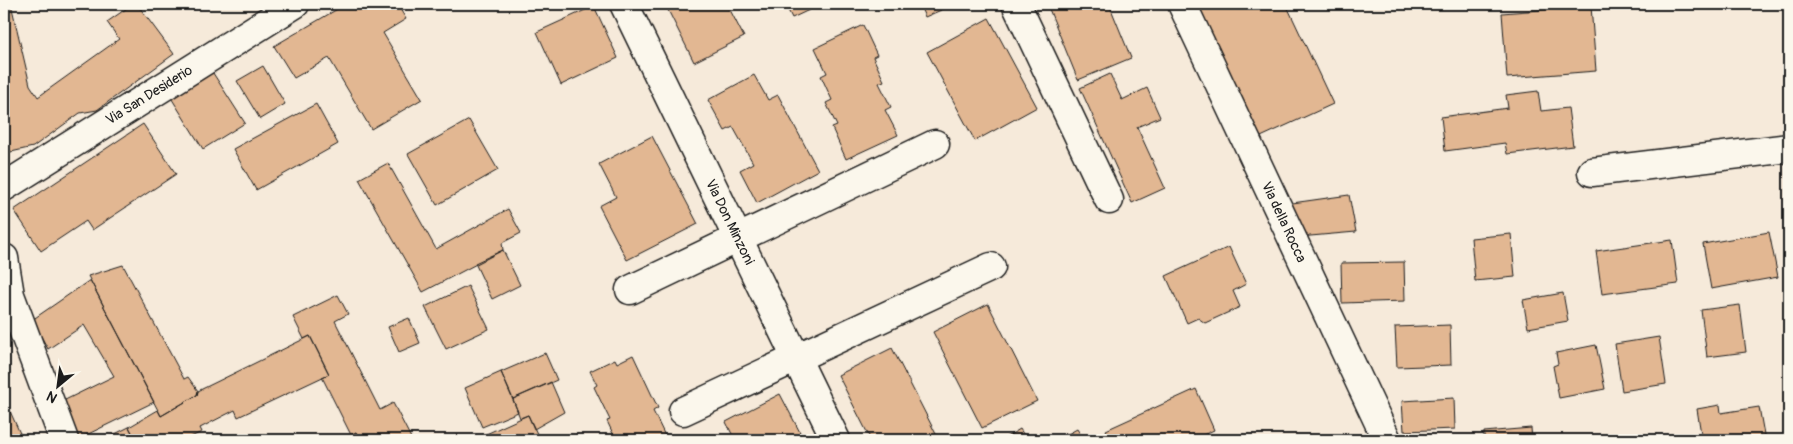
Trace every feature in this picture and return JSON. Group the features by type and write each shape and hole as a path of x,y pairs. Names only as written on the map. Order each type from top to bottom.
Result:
{"street":[{"name":"Via San Desiderio","path":"4,187 295,4"},
{"name":"Via Don Minzoni","path":"624,4 836,440"},
{"path":"1016,4 1109,200"},
{"name":"Via della Rocca","path":"1182,4 1387,440"},
{"path":"630,290 935,144"},
{"path":"1592,172 1789,148"},
{"path":"4,258 10,295 64,440"},
{"path":"683,411 990,267"}],"building":[{"path":"4,4 11,4 30,85 38,97 119,39 107,22 133,4 137,4 174,54 97,110 80,113 33,147 11,152 4,142"},
{"path":"346,4 397,4 406,19 383,33 422,99 371,129 329,58 294,78 274,46"},
{"path":"665,4 727,4 744,37 694,62"},
{"path":"785,4 822,4 792,18"},
{"path":"919,4 955,4 925,17"},
{"path":"1047,4 1109,4 1131,58 1078,80"},
{"path":"1188,4 1286,4 1333,104 1252,141"},
{"path":"594,6 618,58 561,85 537,32"},
{"path":"1591,6 1596,71 1507,78 1502,13"},
{"path":"989,18 1037,107 975,141 927,52"},
{"path":"863,25 877,55 873,57 884,81 879,83 891,107 885,110 898,135 846,159 832,128 837,126 826,103 832,100 821,76 827,73 815,48"},
{"path":"263,66 285,104 260,119 237,81"},
{"path":"211,70 245,123 203,149 170,96"},
{"path":"1110,74 1122,100 1147,88 1160,117 1137,127 1165,188 1132,203 1080,88"},
{"path":"754,75 768,100 778,95 818,170 757,203 740,170 753,163 733,127 725,131 708,100"},
{"path":"1538,91 1541,111 1568,108 1573,146 1507,154 1505,143 1445,151 1441,117 1508,108 1506,95"},
{"path":"316,104 338,144 256,190 233,149"},
{"path":"469,120 498,170 437,205 408,154"},
{"path":"143,124 176,174 92,230 86,221 41,251 14,210"},
{"path":"652,136 698,224 627,260 599,206 616,197 599,164"},
{"path":"388,163 436,249 508,209 521,233 502,243 503,250 423,292 359,179"},
{"path":"1349,195 1356,232 1299,237 1285,204"},
{"path":"1769,232 1778,277 1711,289 1703,244"},
{"path":"1511,234 1515,277 1475,281 1471,238"},
{"path":"1672,240 1678,284 1602,294 1596,251"},
{"path":"1229,247 1246,284 1233,291 1240,307 1205,323 1198,318 1187,323 1166,276"},
{"path":"503,250 520,285 492,299 475,263"},
{"path":"1404,262 1405,301 1342,303 1341,263"},
{"path":"123,265 184,379 188,377 198,391 197,395 161,416 88,276"},
{"path":"90,280 154,402 76,440 59,403 114,376 84,325 48,349 32,320"},
{"path":"468,286 489,329 446,349 425,307"},
{"path":"1563,293 1568,321 1528,328 1523,300"},
{"path":"338,295 348,314 335,321 380,410 393,403 412,440 360,440 356,432 351,435 322,377 329,374 310,336 304,339 293,317"},
{"path":"988,304 1037,401 982,428 933,332"},
{"path":"1740,305 1746,352 1707,357 1701,310"},
{"path":"409,318 420,343 399,352 388,327"},
{"path":"1450,325 1451,365 1397,367 1395,327"},
{"path":"310,336 329,374 238,417 235,410 200,428 202,432 184,440 136,440 129,427 158,410 161,416 197,395 198,391"},
{"path":"1659,337 1666,384 1622,391 1615,344"},
{"path":"1596,345 1605,389 1559,398 1553,366 1558,364 1556,353"},
{"path":"892,348 939,440 871,440 838,375"},
{"path":"545,353 557,380 513,399 501,372"},
{"path":"633,355 658,408 653,411 667,440 616,440 607,421 610,420 594,387 597,385 590,371 615,359 617,363"},
{"path":"501,372 518,412 482,427 465,388"},
{"path":"551,382 564,412 534,429 528,415 520,418 513,399"},
{"path":"1196,389 1214,430 1199,437 1201,440 1111,440 1106,430"},
{"path":"780,394 804,440 735,440 726,422"},
{"path":"4,398 23,440 4,440"},
{"path":"1454,398 1455,429 1404,431 1402,401"},
{"path":"1720,405 1721,413 1759,407 1765,440 1702,440 1697,409"},
{"path":"528,415 540,440 487,440 484,435"},
{"path":"129,427 136,440 103,440"},
{"path":"1531,428 1532,440 1484,440 1484,432"},
{"path":"1020,429 1027,440 1003,440 1003,439"},
{"path":"1077,429 1084,440 1057,440"},
{"path":"356,432 360,440 341,440 351,435"}]}
